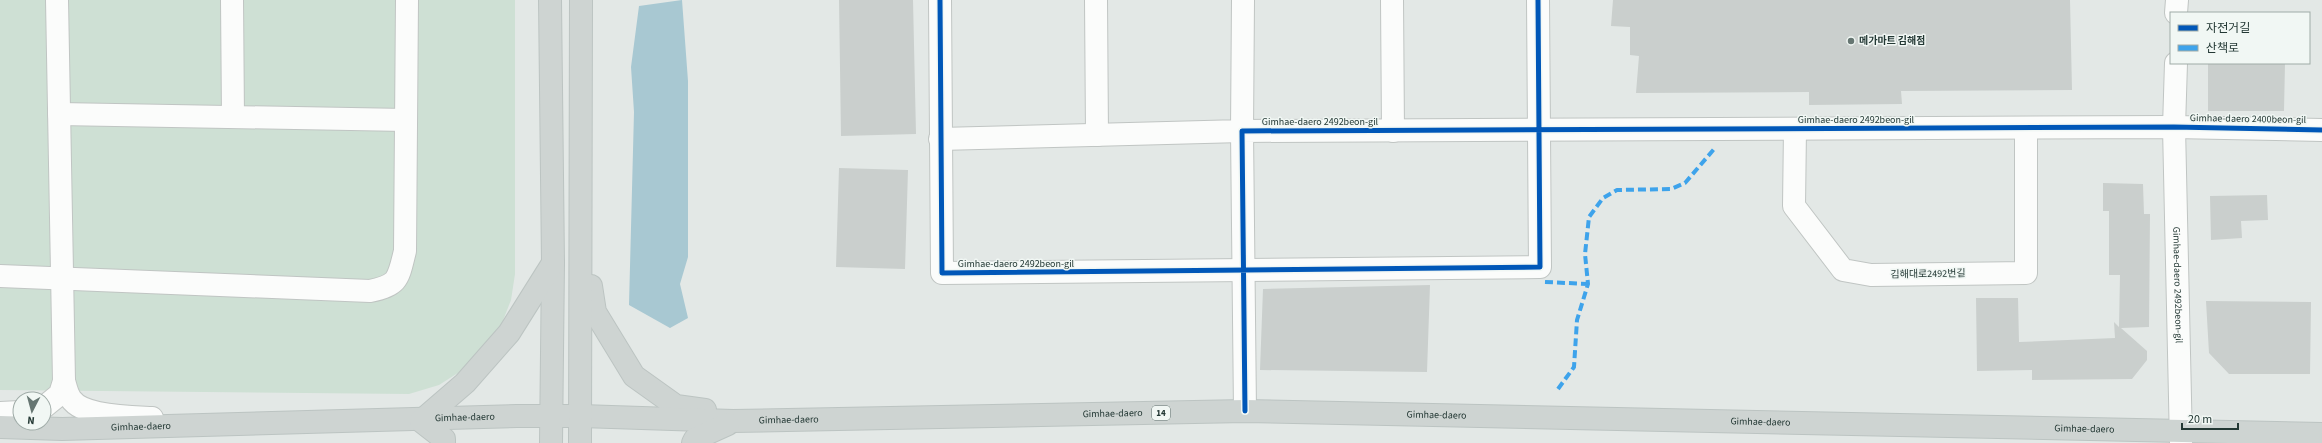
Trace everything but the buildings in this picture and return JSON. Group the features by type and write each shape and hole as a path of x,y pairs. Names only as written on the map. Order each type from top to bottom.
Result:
{"main road":[{"path":"550,0 553,263 550,443"},
{"path":"580,443 581,0"},
{"path":"581,220 594,312 634,376 676,406 777,420"},
{"path":"444,443 444,439 421,420 465,383 509,333 553,263"},
{"name":"Gimhae-daero","path":"0,427 62,429 550,416 733,422 1245,411 2181,437 2322,434"},
{"path":"693,443 695,439 733,422"}],"street":[{"path":"52,400 60,394 64,382 57,0"},
{"path":"232,0 233,118"},
{"path":"0,276 370,291 389,287 399,275 405,252 407,0"},
{"name":"Gimhae-daero 2492beon-gil","path":"940,0 942,273 1244,272 1540,267 1538,0"},
{"path":"1096,0 1097,134"},
{"path":"1243,0 1242,131 1245,411"},
{"name":"Gimhae-daero 2492beon-gil","path":"1392,0 1393,131"},
{"path":"2176,12 2177,0"},
{"name":"Gimhae-daero 2492beon-gil","path":"2176,64 2174,127 2181,437"},
{"path":"59,114 406,120"},
{"name":"Gimhae-daero 2492beon-gil","path":"940,138 1242,131 2174,127"},
{"name":"Gimhae-daero 2400beon-gil","path":"2174,127 2322,130"},
{"name":"김해대로2492번길","path":"1795,129 1794,206 1843,270 1871,275 2026,273 2026,128"},
{"path":"64,382 71,400 92,412 123,417 284,424"},
{"path":"0,413 12,412"}],"green space":[{"path":"0,0 515,0 515,274 511,300 495,341 472,364 439,385 409,394 0,390"}],"water":[{"path":"682,0 688,81 688,257 680,284 688,318 670,328 629,305 634,112 631,67 639,6"}],"marked path":[{"path":"1558,389 1574,367 1577,320 1588,284 1585,254 1589,217 1603,198 1617,190 1671,189 1685,183 1715,148"},
{"path":"1545,282 1588,284"}],"cycle path":[{"path":"940,0 942,273 1540,267 1538,0"},
{"path":"1245,411 1242,131 2174,127 2322,130"}],"place":[{"name":"메가마트 김해점","path":"1851,41"}]}
